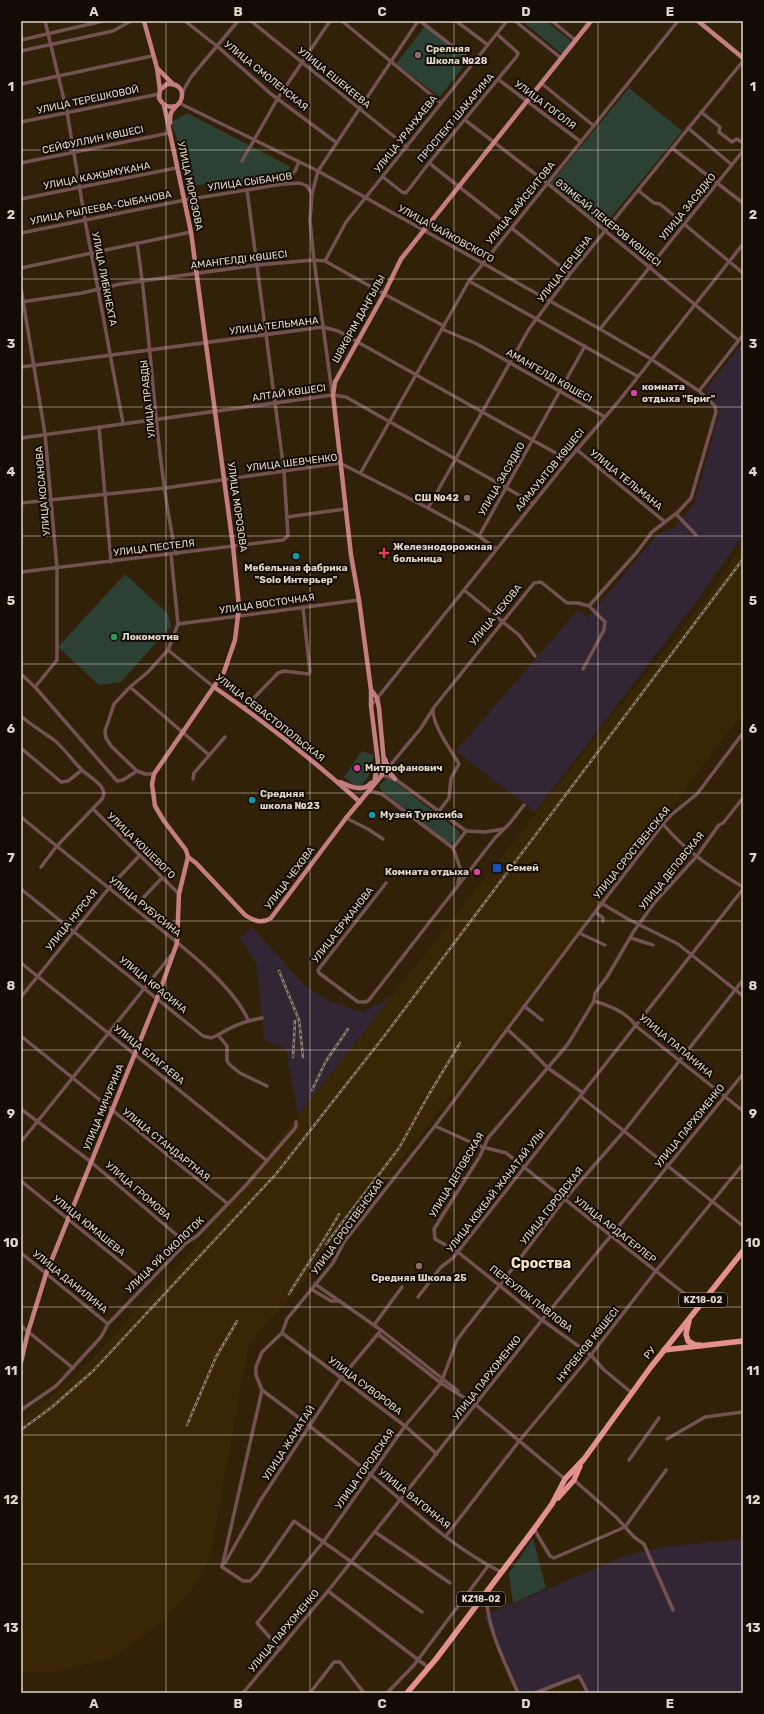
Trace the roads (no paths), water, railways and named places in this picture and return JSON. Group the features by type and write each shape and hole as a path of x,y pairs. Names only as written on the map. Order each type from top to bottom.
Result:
{"highway":[{"name":"KZ18-02","path":"664,1350 743,1251"},
{"path":"695,1310 688,1324 686,1334 688,1341 695,1345 710,1345"},
{"path":"664,1350 743,1341"},
{"path":"650,1368 663,1355 679,1349"},
{"name":"РУ","path":"650,1368 664,1350"},
{"name":"KZ18-02","path":"552,1504 569,1486 584,1459 650,1368"},
{"name":"KZ18-02","path":"407,1693 429,1668 534,1529 552,1504 565,1480 573,1477"},
{"path":"565,1480 569,1486"}],"main road":[{"path":"144,21 152,56 157,68 161,102 164,105 172,107 177,105 182,93 180,87 172,84 157,68"},
{"name":"ШӘКӘРІМ ДАҢҒЫЛЫ","path":"374,781 378,762 371,706 371,690 345,509 333,395 335,382 384,294 401,259 591,21"},
{"path":"698,21 743,58"},
{"path":"160,92 163,86 172,84"},
{"name":"УЛИЦА МОРОЗОВА","path":"154,774 224,672 231,656 239,615 233,546 191,232 185,200 176,168 164,105"},
{"name":"УЛИЦА МОРОЗОВА","path":"169,131 171,114 177,105"},
{"name":"УЛИЦА СЕВАСТОПОЛЬСКАЯ","path":"214,687 244,708 337,781 360,802"},
{"name":"ШӘКӘРІМ ДАҢҒЫЛЫ","path":"371,690 377,698 379,708 384,754 382,775"},
{"path":"384,754 390,773 395,779"},
{"path":"154,774 152,784 155,806 164,821 186,850 188,857"},
{"name":"УЛИЦА ЧЕХОВА","path":"188,857 196,863 245,916 253,920 266,921 271,918 346,818 370,790 374,781 382,775"},
{"path":"337,781 355,788 364,788 369,786 374,781"},
{"name":"УЛИЦА МИЧУРИНА","path":"21,1362 28,1332 46,1274 176,950 178,943 179,894 188,857"}],"street":[{"name":"УЛИЦА ЛИБКНЕХТА","path":"45,21 67,112 79,187 123,423"},
{"path":"21,40 102,21"},
{"path":"21,51 113,30 131,21"},
{"name":"УЛИЦА СМОЛЕНСКАЯ","path":"185,21 278,98 337,143"},
{"path":"182,93 191,77 218,47 238,21"},
{"name":"УЛИЦА ЕШЕКЕЕВА","path":"251,21 407,147"},
{"path":"242,161 278,98 330,21"},
{"path":"342,21 441,103"},
{"path":"333,395 314,260 310,220 312,194 318,172 390,62 419,21 473,62"},
{"path":"456,21 488,45"},
{"name":"УЛИЦА УРАНХАЕВА","path":"325,261 346,222 507,21"},
{"path":"515,21 561,58"},
{"path":"552,21 575,40"},
{"name":"УЛИЦА БАЙСЕИТОВА","path":"361,472 417,376 469,281 678,21"},
{"name":"ПРОСПЕКТ ШАКАРИМА","path":"383,177 402,192 406,193 429,163 499,80 518,53 496,34"},
{"path":"21,84 152,56"},
{"name":"УЛИЦА ГЕРЦЕНА","path":"428,508 536,319 570,274 743,61"},
{"name":"УЛИЦА ГОГОЛЯ","path":"499,80 581,142"},
{"name":"УЛИЦА ГОГОЛЯ","path":"541,83 594,126"},
{"name":"УЛИЦА ТЕРЕШКОВОЙ","path":"21,122 160,92"},
{"name":"УЛИЦА ЧАЙКОВСКОГО","path":"177,105 254,140 366,197 600,329 651,359 699,391"},
{"path":"701,112 720,127 719,132 732,142 737,139 743,143"},
{"name":"ӘЗІМБАЙ ЛЕКЕРОВ КӨШЕСІ","path":"465,120 606,230 738,340"},
{"path":"688,128 732,165"},
{"name":"СЕЙФУЛЛИН КӨШЕСІ","path":"21,163 73,153 169,131"},
{"path":"672,148 743,204"},
{"name":"УЛИЦА ЗАСЯДКО","path":"600,329 743,151"},
{"path":"283,184 295,171 299,162"},
{"path":"429,163 570,274"},
{"name":"УЛИЦА КАЖЫМУКАНА","path":"21,199 176,168"},
{"name":"УЛИЦА СЫБАНОВ","path":"185,200 283,184 300,183 307,186 312,194"},
{"path":"246,190 276,404 284,471 287,517 345,509"},
{"path":"638,190 654,203 660,204 743,273"},
{"name":"УЛИЦА РЫЛЕЕВА-СЫБАНОВА","path":"21,233 185,200"},
{"path":"21,268 191,232"},
{"name":"УЛИЦА ПРАВДЫ","path":"137,243 143,281 165,488 176,554"},
{"name":"АЙМАУЫТОВ КӨШЕСІ","path":"371,706 576,449 605,417 743,244"},
{"name":"АМАНГЕЛДІ КӨШЕСІ","path":"23,302 197,273 257,265 314,260 325,261 443,328 477,344 605,417"},
{"path":"469,281 637,376"},
{"name":"УЛИЦА КОСАНОВА","path":"21,288 45,434 57,568 57,660 35,687"},
{"name":"УЛИЦА ТЕЛЬМАНА","path":"21,367 323,327 338,331 568,460"},
{"path":"583,669 605,626 605,622 589,606 638,552 652,532 676,514 691,498 716,412 715,406 699,391 743,335"},
{"name":"УЛИЦА ЗАСЯДКО","path":"478,536 585,346"},
{"name":"АЛТАЙ КӨШЕСІ","path":"21,438 333,395 346,397 533,503"},
{"path":"99,427 111,562"},
{"name":"УЛИЦА ТЕЛЬМАНА","path":"576,449 665,522"},
{"name":"УЛИЦА ШЕВЧЕНКО","path":"21,503 165,488 340,463 361,472 428,508 478,536 496,549"},
{"path":"676,514 696,535"},
{"name":"УЛИЦА ПЕСТЕЛЯ","path":"21,572 283,540 288,536 287,517"},
{"path":"154,774 145,774 137,771 110,746 106,738 105,731 114,704 130,687 144,677 168,650 178,624 171,554"},
{"name":"УЛИЦА ЧЕХОВА","path":"382,775 421,728 433,709 534,582 541,582 567,603 578,603 589,606"},
{"path":"464,590 519,635 535,656"},
{"name":"УЛИЦА ВОСТОЧНАЯ","path":"178,624 359,600"},
{"path":"244,708 278,673 284,671 308,674 310,672 303,607"},
{"name":"УЛИЦА СЕВАСТОПОЛЬСКАЯ","path":"168,650 214,687"},
{"path":"21,674 35,687 111,776 117,781 123,780 137,771"},
{"path":"130,687 209,755"},
{"path":"433,709 432,713 438,726 459,764 451,778 449,798 439,811"},
{"path":"21,716 31,725 54,740 82,770 103,788 104,797 56,847 41,867"},
{"name":"УЛИЦА СРОСТВЕНСКАЯ","path":"262,1390 256,1375 256,1367 262,1352 282,1333 287,1319 333,1263 344,1242 435,1126 596,912 601,903 663,824 671,815 697,794 743,733"},
{"path":"193,779 194,773 225,737"},
{"path":"21,748 61,782 68,781 82,770"},
{"path":"382,775 395,779 466,831 485,832 505,828"},
{"path":"374,781 382,794"},
{"path":"370,790 382,794 453,848 461,870 457,886"},
{"name":"УЛИЦА ДЕПОВСКАЯ","path":"436,1239 434,1229 485,1147 488,1138 568,1044 594,1001 595,994 639,924 655,902 696,857 719,825 724,823 743,798"},
{"path":"457,886 495,838 524,805"},
{"name":"УЛИЦА КОШЕВОГО","path":"93,809 179,894"},
{"name":"УЛИЦА РУБУСИНА","path":"21,817 56,847 178,943 234,996 248,1020"},
{"path":"346,818 368,829 383,839"},
{"path":"663,824 678,842 696,857 743,888"},
{"path":"453,848 466,831"},
{"name":"УЛИЦА НУРСАЯ","path":"21,997 109,888 140,856"},
{"name":"УЛИЦА РУБУСИНА","path":"143,898 162,878"},
{"name":"УЛИЦА ЕРЖАНОВА","path":"386,882 318,970 319,973 358,1002 366,1002 369,1000 457,886"},
{"name":"УЛИЦА КОКБАЙ ЖАНАТАЙ УЛЫ","path":"418,1297 441,1267 458,1252 525,1168 743,888"},
{"name":"УЛИЦА КРАСИНА","path":"21,890 203,1036 211,1038 218,1035"},
{"path":"601,903 678,944 743,996"},
{"name":"УЛИЦА СРОСТВЕНСКАЯ","path":"596,912 603,918 603,921"},
{"path":"579,933 605,945"},
{"path":"630,938 653,945"},
{"path":"21,1142 176,950"},
{"name":"УЛИЦА БЛАГАЕВА","path":"21,963 266,1160"},
{"name":"УЛИЦА ГОРОДСКАЯ","path":"280,1649 257,1623 324,1541 405,1426 442,1381 457,1340 564,1200 625,1130 743,980"},
{"name":"УЛИЦА ПАПАНИНА","path":"594,1001 616,1010 632,1020 636,1026 743,1111"},
{"path":"524,1006 542,1020"},
{"path":"262,1018 248,1020 233,1025 218,1035 226,1046 227,1061 230,1065 240,1073 267,1086"},
{"path":"507,1029 548,1068 564,1079 743,1226"},
{"name":"УЛИЦА СТАНДАРТНАЯ","path":"21,1036 228,1204"},
{"name":"УЛИЦА ПАРХОМЕНКО","path":"243,1693 328,1591 542,1320 743,1074"},
{"name":"УЛИЦА ГРОМОВА","path":"21,1109 91,1162 186,1243"},
{"name":"УЛИЦА 9Й ОКОЛОТОК","path":"21,1410 56,1386 101,1337 108,1324 186,1243 197,1236 247,1184 266,1160 296,1127 296,1122"},
{"name":"УЛИЦА АРДАГЕРЛЕР","path":"435,1126 485,1147 506,1153 655,1272 699,1305"},
{"name":"НҰРБЕКОВ КӨШЕСІ","path":"446,1536 520,1440 591,1355 655,1272 743,1164"},
{"name":"УЛИЦА ЮМАШЕВА","path":"21,1181 147,1283"},
{"name":"ПЕРЕУЛОК ПАВЛОВА","path":"436,1239 458,1252 542,1320 591,1355 603,1369 632,1393"},
{"name":"УЛИЦА ДАНИЛИНА","path":"21,1253 108,1324"},
{"path":"315,1284 374,1325 379,1332 520,1440 565,1480"},
{"path":"374,1325 402,1288"},
{"path":"311,1289 331,1301 340,1302"},
{"path":"21,1326 73,1368"},
{"name":"УЛИЦА ЖАНАТАЙ","path":"222,1567 260,1501 341,1378 379,1332"},
{"name":"УЛИЦА СУВОРОВА","path":"282,1333 405,1426 437,1454"},
{"path":"262,1390 222,1567 243,1581 250,1581 258,1573 294,1521 422,1612"},
{"name":"УЛИЦА ВАГОННАЯ","path":"262,1390 370,1474 446,1536 488,1566 502,1572"},
{"path":"667,1439 705,1417 743,1412"},
{"path":"629,1460 659,1418"},
{"path":"534,1529 550,1556 554,1558 625,1527 666,1470"},
{"path":"573,1477 644,1544 673,1610"},
{"path":"375,1532 450,1583"},
{"path":"387,1693 418,1659 488,1566"},
{"path":"328,1591 429,1668"},
{"path":"486,1592 488,1618 492,1631 518,1693"},
{"path":"310,1693 334,1662 340,1662 364,1693"},
{"path":"535,1693 579,1676 588,1693"}],"railway":[{"path":"21,1430 52,1407 93,1371 276,1174 385,1035 743,559"},
{"path":"279,971 299,1020 303,1057"},
{"path":"293,1057 295,1021"},
{"path":"312,1090 326,1061 348,1029"},
{"path":"326,1244 399,1148 460,1043"},
{"path":"289,1294 339,1214"},
{"path":"187,1425 216,1357 237,1321"}],"place":[{"name":"Срелняя Школа №28","path":"418,55"},
{"name":"комната отдыха \"Бриг\"","path":"634,393"},
{"name":"СШ №42","path":"467,498"},
{"name":"Железнодорожная больница","path":"384,553"},
{"name":"Мебельная фабрика \"Solo Интерьер\"","path":"296,556"},
{"name":"Локомотив","path":"114,637"},
{"name":"Митрофанович","path":"357,768"},
{"name":"Средняя школа №23","path":"252,800"},
{"name":"Музей Турксиба","path":"372,815"},
{"name":"Семей","path":"497,868"},
{"name":"Комната отдыха","path":"477,872"},
{"name":"Средняя Школа 25","path":"419,1266"}],"district":[{"name":"Сроства","path":"541,1263"}]}
